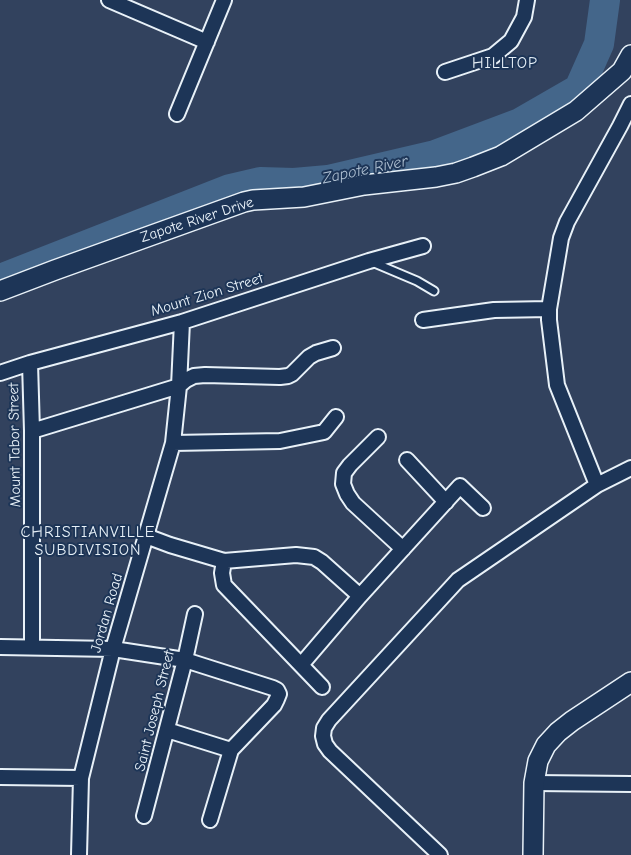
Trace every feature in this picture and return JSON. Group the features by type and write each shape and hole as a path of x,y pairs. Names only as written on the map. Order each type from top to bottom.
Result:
{"street":[{"path":"109,0 207,42"},
{"path":"177,114 224,0"},
{"path":"445,72 493,56 511,41 524,17 527,0"},
{"name":"Zapote River Drive","path":"0,291 244,202 304,197 364,185 436,177 473,167 501,156 576,110 622,71 631,55"},
{"path":"597,485 557,385 549,309 561,238 567,222 626,129 631,104"},
{"name":"Mount Zion Street","path":"0,373 30,363 182,322 369,261 423,246"},
{"path":"423,320 494,310 549,309"},
{"name":"Jordan Road","path":"79,855 81,778 113,649 173,443 179,386 182,322"},
{"path":"32,431 179,386 194,376 288,376 309,357 333,348"},
{"name":"Mount Tabor Street","path":"30,363 32,431 32,647"},
{"path":"173,443 280,441 324,432 336,418"},
{"path":"378,437 344,473 343,484 353,503 403,549"},
{"path":"407,460 446,502"},
{"path":"440,855 330,751 324,744 324,728 329,720 458,580 597,485 631,468"},
{"path":"301,664 460,486 483,508"},
{"path":"146,536 224,561 296,555 314,557 360,596"},
{"path":"224,561 222,573 224,585 322,687"},
{"name":"Saint Joseph Street","path":"144,816 185,660 195,614"},
{"path":"0,648 113,649 185,660 277,690 279,694 274,705 231,750 210,820"},
{"path":"533,855 534,783 538,761 546,745 572,721 631,682"},
{"path":"167,730 231,750"},
{"path":"0,777 81,778"},
{"path":"534,783 631,784"}],"lane":[{"path":"369,261 417,281 434,291"}],"waterway":[{"name":"Zapote River","path":"0,279 230,189 260,182 294,183 328,180 435,155 520,123 579,89 599,44 605,0"}],"district":[{"name":"HILLTOP","path":"505,63"},
{"name":"CHRISTIANVILLE SUBDIVISION","path":"88,541"}]}
